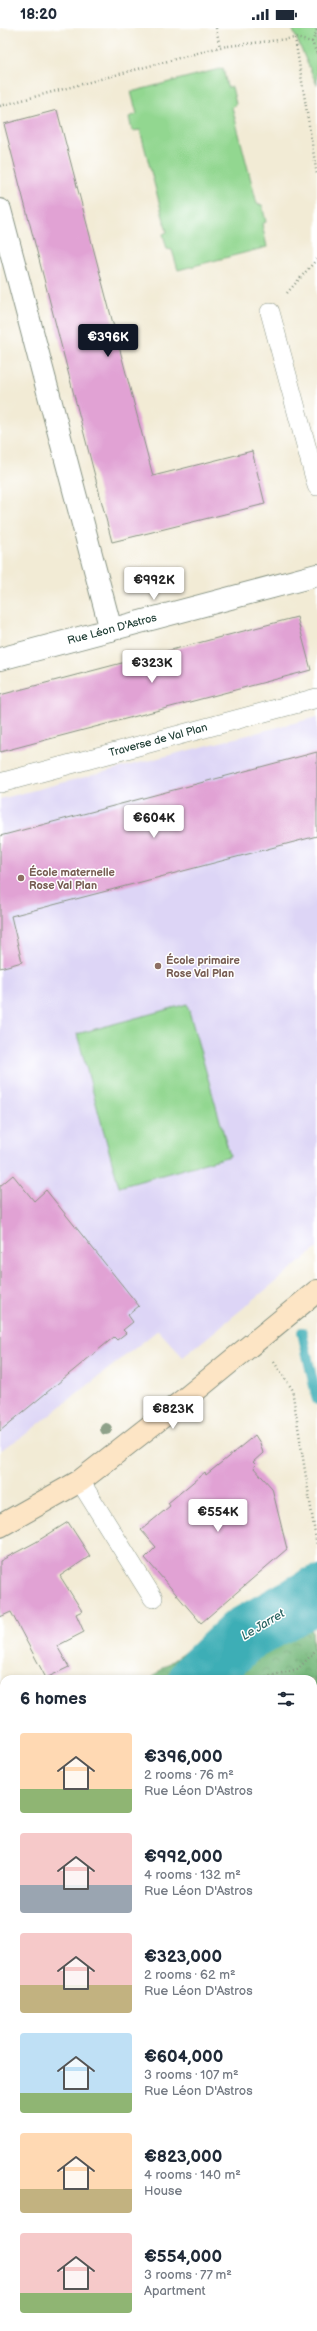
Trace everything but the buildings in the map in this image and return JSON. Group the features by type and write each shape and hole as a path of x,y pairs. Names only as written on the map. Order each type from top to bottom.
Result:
{"main road":[{"path":"0,1526 80,1482 185,1400 317,1290"}],"street":[{"path":"0,210 111,630"},
{"name":"Rue Léon D'Astros","path":"0,659 317,575"}],"lane":[{"path":"270,312 317,486"},
{"name":"Traverse de Val Plan","path":"0,783 317,698"},
{"path":"80,1482 153,1598"}],"path":[{"path":"216,28 220,47"},
{"path":"317,30 312,42 317,54"},
{"path":"295,38 317,175"},
{"path":"0,106 220,47 295,38 312,42"},
{"path":"270,312 317,259"},
{"path":"258,1339 292,1389 317,1546"},
{"path":"274,1675 298,1669 317,1649"}],"shaded area":[{"name":"École primaire Rose Val Plan","path":"317,717 317,1248 183,1357 158,1330 22,1437 0,1450 0,799"}],"green space":[{"path":"292,28 317,28 317,85"},
{"path":"223,68 227,87 232,87 236,104 232,107 257,204 262,205 266,222 262,224 267,247 178,270 172,250 167,249 163,234 167,232 140,130 132,131 129,117 137,114 131,92"},
{"path":"187,1004 230,1156 119,1187 77,1034"},
{"path":"280,1586 312,1631 316,1675 155,1675 162,1668"}],"waterway":[{"path":"302,1332 317,1400"},
{"name":"Le Jarret","path":"201,1675 242,1636 317,1594"}],"place":[{"name":"École maternelle Rose Val Plan","path":"21,878"},
{"name":"École primaire Rose Val Plan","path":"158,966"}]}
